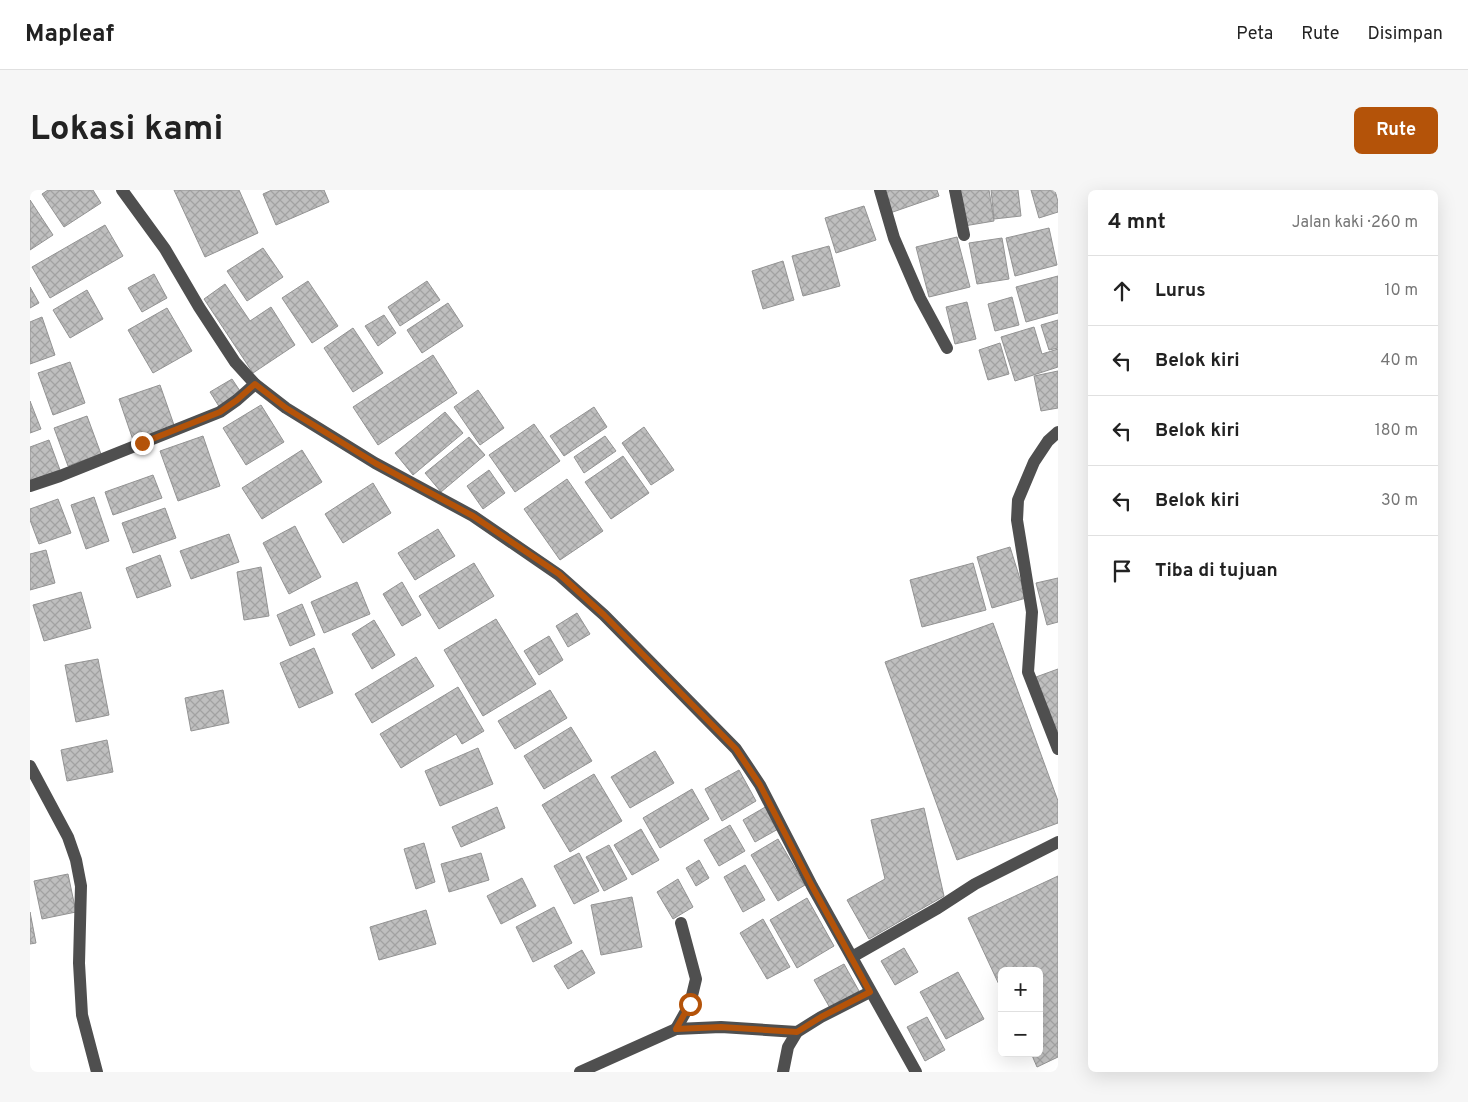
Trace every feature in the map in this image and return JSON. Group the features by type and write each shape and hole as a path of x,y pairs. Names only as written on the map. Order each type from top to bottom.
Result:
{"street":[{"path":"122,190 165,250 235,362 255,384 286,408 375,463 473,516 559,574 604,615 736,749 760,785 812,886 916,1072"},
{"path":"880,190 894,238 920,298 948,348"},
{"path":"955,190 964,235"},
{"path":"30,486 60,476 220,412 255,384"},
{"path":"1058,432 1048,441 1034,462 1018,500 1017,520 1032,612 1028,672 1058,749"},
{"path":"30,766 68,836 76,860 81,886 79,963 82,1015 97,1072"},
{"path":"852,957 938,908 975,884 1058,842"},
{"path":"676,1029 690,1004 696,979 681,923"},
{"path":"783,1072 788,1047 797,1032 821,1017 870,992"},
{"path":"580,1072 676,1029 721,1027 797,1032"}],"building":[{"path":"48,190 93,190 101,203 64,227 42,194"},
{"path":"174,190 239,190 258,233 205,257"},
{"path":"272,190 324,190 329,202 276,225 263,194"},
{"path":"882,190 937,190 939,196 890,213"},
{"path":"958,190 989,190 994,221 964,226"},
{"path":"991,190 1018,190 1021,216 994,219"},
{"path":"1031,190 1055,190 1058,212 1039,218"},
{"path":"30,200 53,235 30,250"},
{"path":"864,206 876,240 836,253 825,218"},
{"path":"105,225 123,256 50,298 32,267"},
{"path":"1049,228 1057,265 1015,276 1006,238"},
{"path":"957,237 970,287 929,297 916,247"},
{"path":"1002,238 1009,279 977,284 969,243"},
{"path":"829,246 840,286 803,296 792,256"},
{"path":"263,248 283,277 247,301 227,271"},
{"path":"783,261 794,300 763,309 752,271"},
{"path":"154,274 167,298 142,312 128,288"},
{"path":"1058,276 1058,313 1026,322 1016,287"},
{"path":"308,281 338,326 312,343 282,298"},
{"path":"427,281 440,300 400,326 388,307"},
{"path":"225,284 250,321 271,307 295,345 253,373 204,299"},
{"path":"30,287 39,303 30,308"},
{"path":"87,290 103,319 70,338 53,310"},
{"path":"1012,297 1019,325 995,331 988,304"},
{"path":"967,302 976,339 955,344 946,307"},
{"path":"448,303 463,326 422,353 407,330"},
{"path":"167,308 192,351 153,373 128,330"},
{"path":"384,315 396,333 378,346 365,326"},
{"path":"42,317 55,355 30,364 30,322"},
{"path":"1058,320 1058,348 1049,350 1041,325"},
{"path":"1034,327 1042,354 1058,349 1058,367 1015,381 1001,337"},
{"path":"353,328 383,373 353,392 324,348"},
{"path":"1000,343 1009,374 988,380 979,350"},
{"path":"433,355 457,393 378,445 353,407"},
{"path":"70,362 85,403 53,415 38,373"},
{"path":"1058,371 1058,408 1041,411 1034,376"},
{"path":"232,379 242,394 220,408 210,392"},
{"path":"160,385 174,425 133,440 119,399"},
{"path":"478,390 504,428 480,445 454,407"},
{"path":"30,401 41,429 30,433"},
{"path":"261,405 284,442 246,465 223,428"},
{"path":"594,407 607,427 564,456 550,436"},
{"path":"445,412 463,433 413,475 395,453"},
{"path":"87,416 101,454 68,466 54,428"},
{"path":"534,424 560,461 515,492 489,455"},
{"path":"644,427 674,470 651,485 622,443"},
{"path":"203,436 220,486 178,501 160,451"},
{"path":"605,436 616,451 584,473 574,457"},
{"path":"469,437 485,455 441,492 425,473"},
{"path":"49,440 60,470 30,481 30,447"},
{"path":"302,450 322,482 262,519 242,488"},
{"path":"623,456 649,493 611,519 585,482"},
{"path":"489,470 505,493 483,509 467,486"},
{"path":"153,475 162,498 113,515 105,492"},
{"path":"567,479 603,531 560,560 524,509"},
{"path":"373,483 391,513 343,543 325,514"},
{"path":"94,497 109,541 86,549 71,505"},
{"path":"58,499 71,533 39,544 30,520 30,509"},
{"path":"165,508 176,538 133,553 122,523"},
{"path":"295,526 321,577 289,594 263,543"},
{"path":"438,529 455,556 415,580 398,553"},
{"path":"229,534 239,562 191,579 180,551"},
{"path":"1010,547 1026,598 992,608 977,557"},
{"path":"46,550 55,583 30,590 30,554"},
{"path":"160,555 171,586 137,598 126,568"},
{"path":"474,563 494,596 439,629 419,596"},
{"path":"973,563 986,610 922,627 910,580"},
{"path":"261,567 269,616 244,620 237,572"},
{"path":"1058,578 1058,622 1047,625 1036,583"},
{"path":"357,582 370,614 324,633 311,602"},
{"path":"402,582 421,615 402,626 383,594"},
{"path":"81,592 91,628 44,641 33,605"},
{"path":"302,604 315,635 290,646 277,615"},
{"path":"577,613 590,634 568,647 556,626"},
{"path":"496,619 536,684 483,716 444,650"},
{"path":"374,620 395,655 372,669 352,634"},
{"path":"993,623 1058,801 1058,823 957,860 885,662"},
{"path":"549,636 563,660 539,675 524,651"},
{"path":"314,648 333,693 299,708 280,663"},
{"path":"416,657 434,686 372,723 355,694"},
{"path":"98,659 109,715 76,722 65,665"},
{"path":"1058,669 1058,731 1055,732 1036,677"},
{"path":"458,687 484,731 462,744 456,734 401,768 380,734"},
{"path":"223,690 229,723 191,731 185,698"},
{"path":"550,690 567,718 515,749 498,721"},
{"path":"571,727 592,761 544,789 524,756"},
{"path":"107,740 113,772 67,781 61,750"},
{"path":"478,748 493,784 440,806 425,771"},
{"path":"655,751 674,783 630,808 611,777"},
{"path":"739,770 756,801 722,821 705,789"},
{"path":"594,774 622,821 570,852 542,805"},
{"path":"692,789 709,819 660,848 643,818"},
{"path":"767,806 780,828 755,842 743,820"},
{"path":"497,807 505,828 461,847 452,827"},
{"path":"924,808 944,896 869,939 847,900 885,879 871,820"},
{"path":"730,825 745,851 719,866 704,840"},
{"path":"641,829 659,860 632,875 614,845"},
{"path":"778,839 805,885 778,901 751,855"},
{"path":"424,843 435,882 416,889 404,849"},
{"path":"609,845 627,879 604,891 586,857"},
{"path":"481,853 489,880 449,892 441,864"},
{"path":"579,853 599,891 574,904 554,866"},
{"path":"699,860 709,878 696,886 686,868"},
{"path":"745,865 765,900 743,912 724,877"},
{"path":"68,874 76,912 42,919 34,881"},
{"path":"1058,876 1058,1057 1037,1067 1033,1057 1043,1057 1043,967 998,967 998,982 968,918"},
{"path":"522,878 536,906 501,924 487,896"},
{"path":"678,879 693,907 673,919 657,892"},
{"path":"632,897 642,947 601,955 591,905"},
{"path":"807,898 834,946 797,968 770,920"},
{"path":"554,907 572,943 533,962 516,927"},
{"path":"426,910 436,944 379,960 370,927"},
{"path":"30,912 36,943 30,944"},
{"path":"763,919 790,967 767,979 740,933"},
{"path":"904,948 918,972 895,985 881,961"},
{"path":"582,950 595,973 568,989 554,966"},
{"path":"844,964 859,991 830,1008 814,980"},
{"path":"958,972 984,1019 946,1039 920,992"},
{"path":"927,1017 945,1050 925,1061 907,1027"}],"route":[{"path":"142,443 220,412 255,384 286,408 375,463 473,516 559,574 604,615 736,749 760,785 870,992 821,1017 797,1032 721,1027 676,1029 690,1004"}]}
